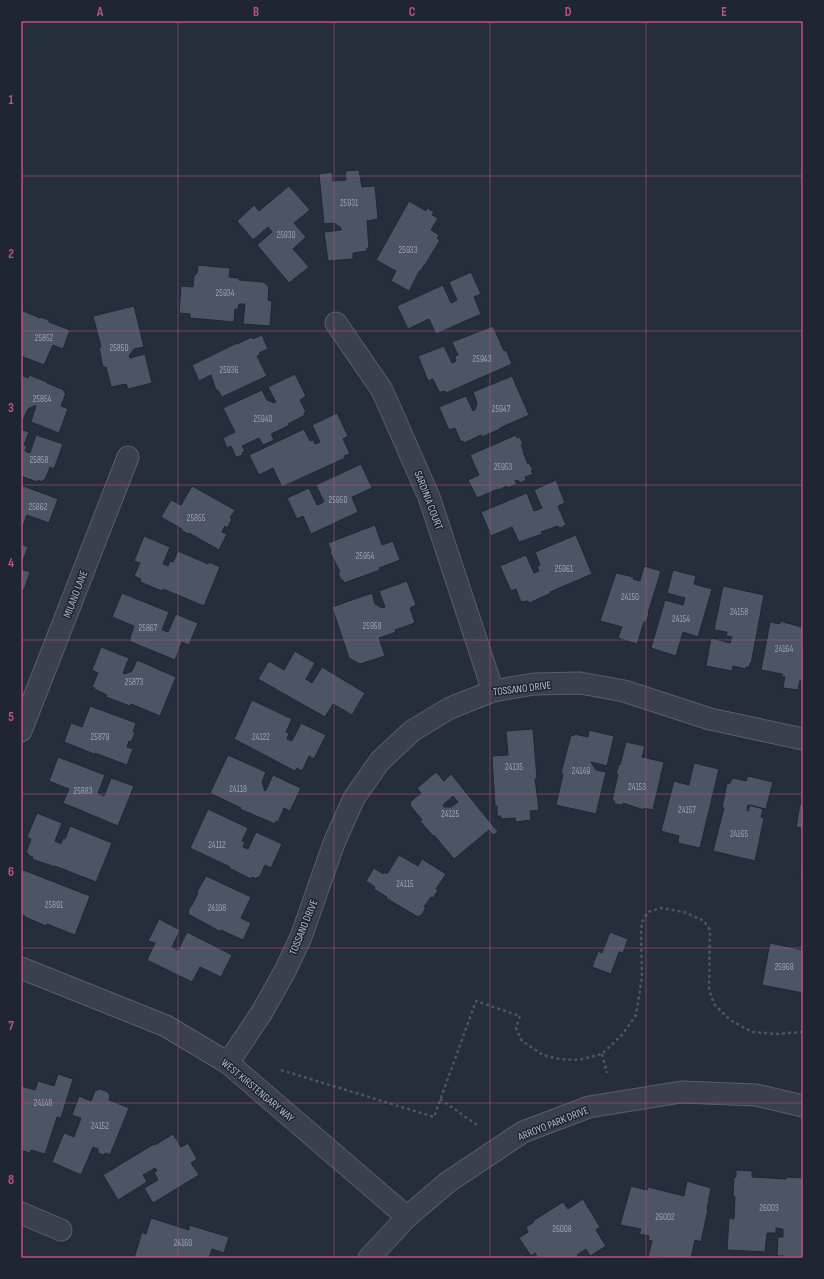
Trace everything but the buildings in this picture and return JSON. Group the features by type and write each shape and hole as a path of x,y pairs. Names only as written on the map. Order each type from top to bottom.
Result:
{"street":[{"name":"SARDINIA COURT","path":"336,323 382,390 429,497 493,691"},
{"name":"MILANO LANE","path":"21,731 128,457"},
{"name":"TOSSANO DRIVE","path":"228,1063 262,1012 302,937 334,843 354,798 380,761 412,731 450,708 493,691 534,684 580,683 624,691 710,719 803,739"},
{"name":"WEST KIRSTENGARY WAY","path":"21,968 166,1026 228,1063 407,1217"},
{"name":"ARROYO PARK DRIVE","path":"369,1258 407,1217 448,1182 523,1132 589,1107 681,1092 756,1095 803,1106"},
{"path":"21,1213 61,1230"}],"path":[{"path":"281,1070 434,1117 476,1001 520,1016 516,1028 522,1041 543,1055 558,1059 578,1060 602,1054 622,1035 636,1015 642,977 642,922 648,912 661,908 684,912 704,921 710,930 709,990 714,1004 730,1020 752,1032 775,1034 803,1032"},
{"path":"602,1054 607,1073"},
{"path":"440,1099 477,1125"}]}
